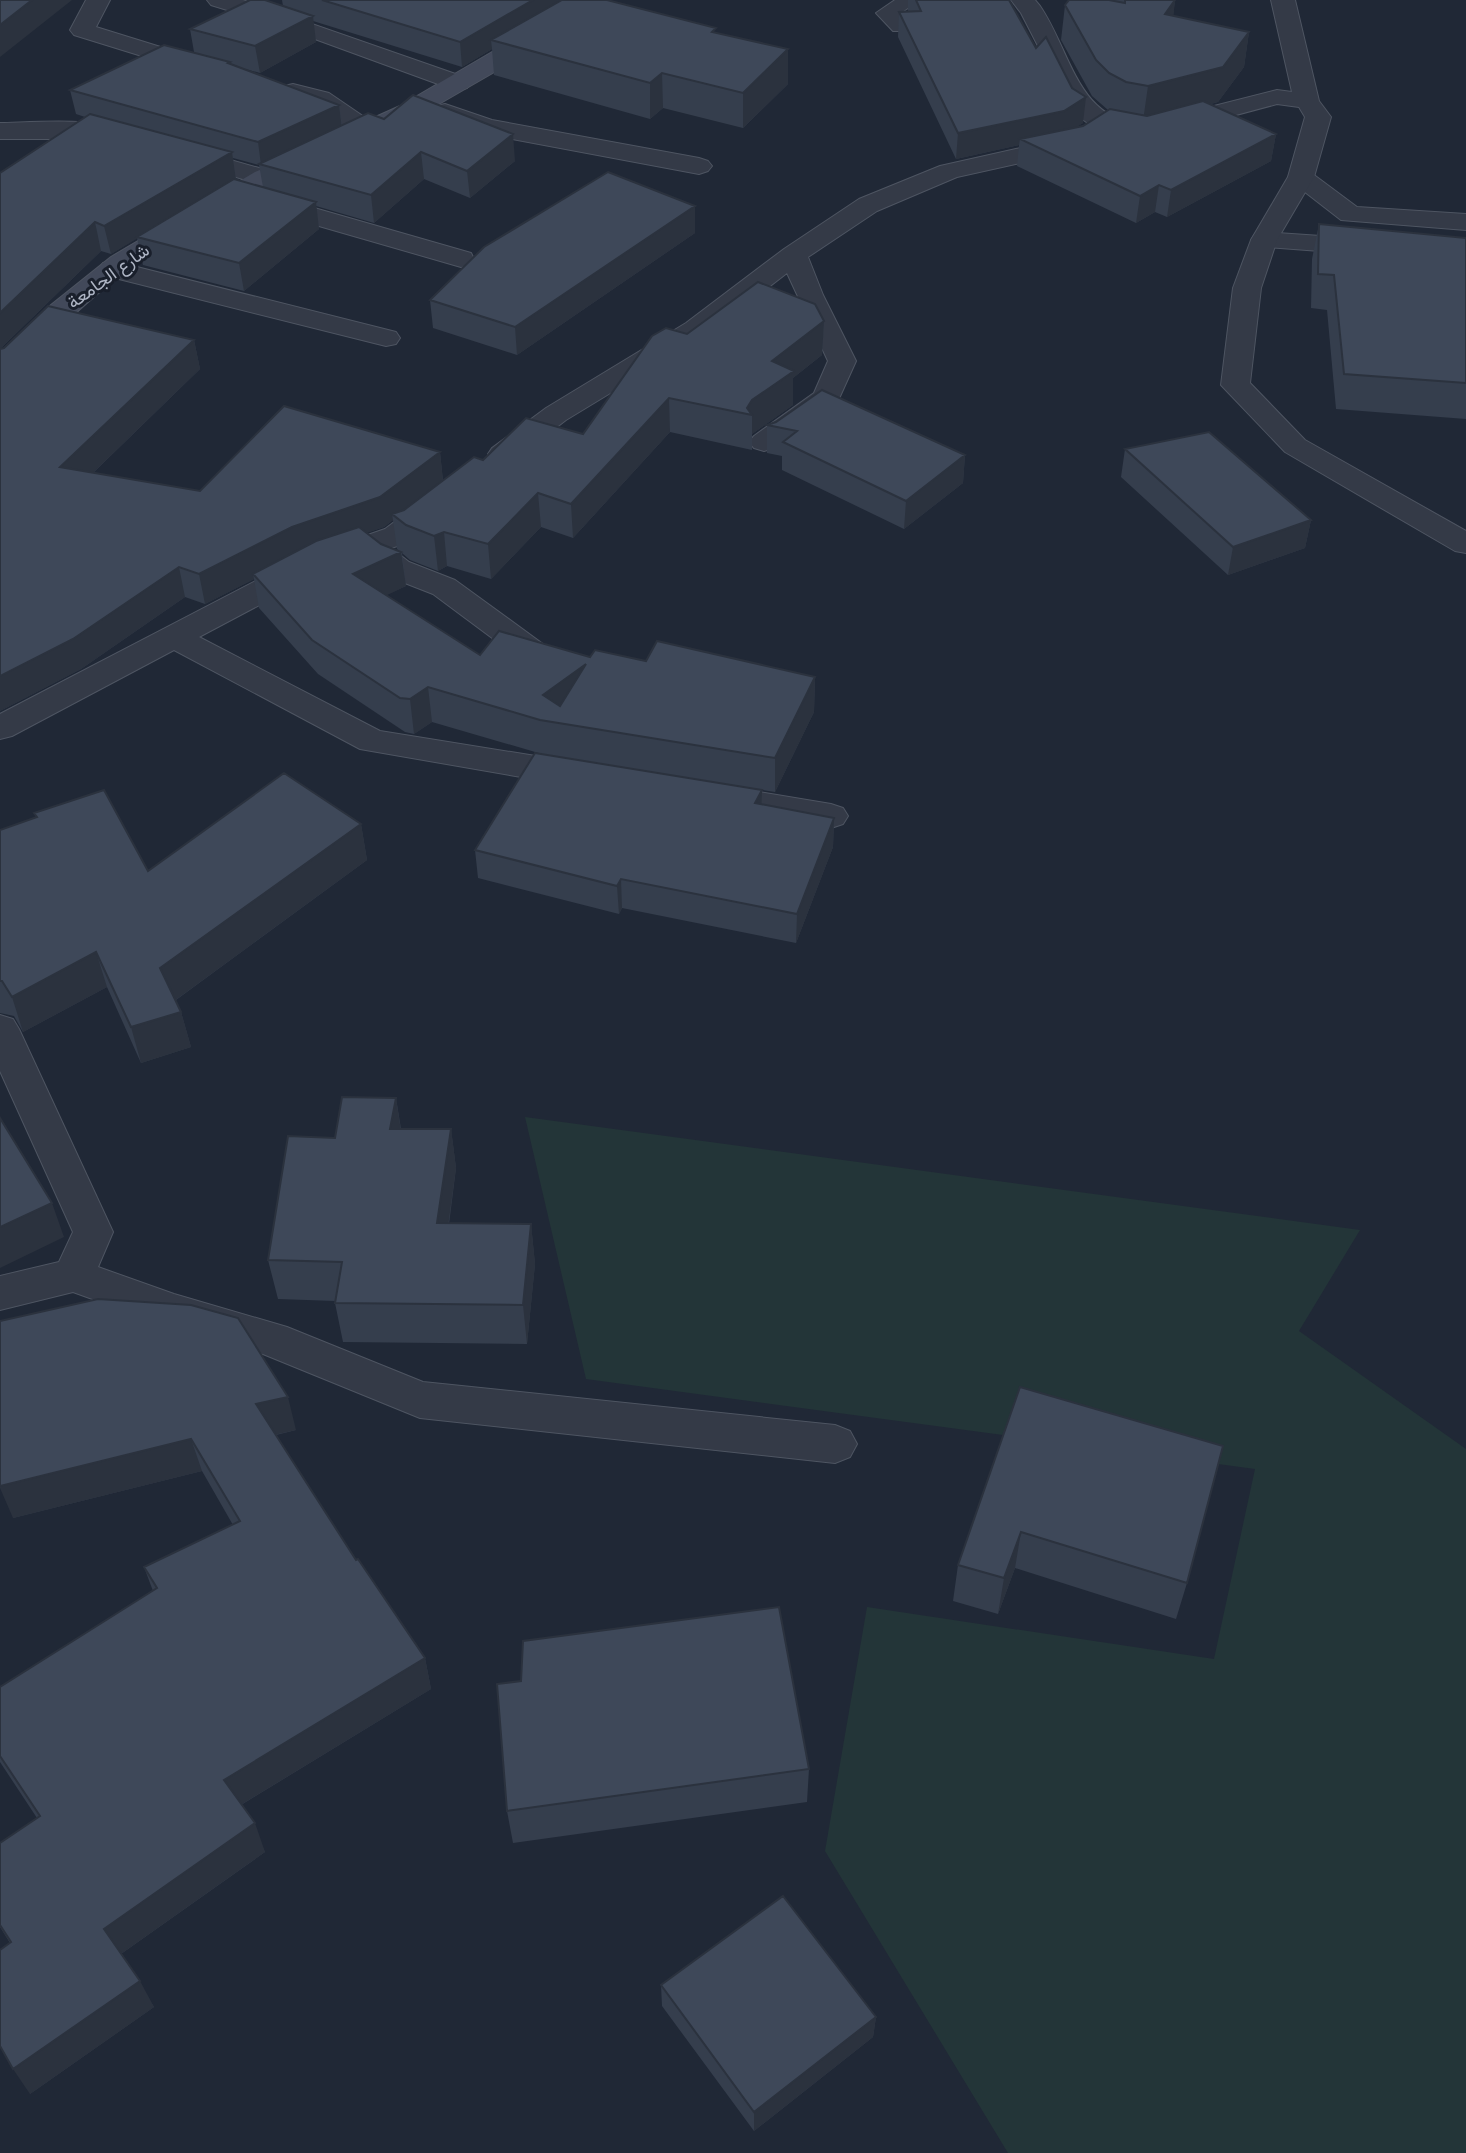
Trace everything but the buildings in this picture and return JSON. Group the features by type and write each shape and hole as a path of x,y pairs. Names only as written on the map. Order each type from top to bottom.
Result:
{"main road":[{"name":"شارع الجامعة","path":"5,358 113,269 264,177 423,103 578,15 596,0"}],"street":[{"path":"119,0 98,0 82,30 227,74"},
{"path":"219,0 290,22 458,83"},
{"path":"1023,0 1032,11 1081,107 1104,123 1124,131 1143,132 1278,97 1307,101"},
{"path":"1283,0 1307,101 1318,117 1301,177 1264,240 1247,288 1235,386 1295,446 1466,544"},
{"path":"267,85 320,98 348,139"},
{"path":"423,103 486,126 699,166"},
{"path":"0,728 309,566 396,536 556,414 696,329 794,255 868,205 949,171 1070,145 1104,123"},
{"path":"0,131 101,131 138,142"},
{"path":"163,149 264,177"},
{"path":"1301,177 1350,214 1466,222"},
{"path":"236,194 461,259"},
{"path":"1264,240 1466,254"},
{"path":"764,442 827,397 842,361 809,295 794,255"},
{"path":"113,269 386,338"},
{"path":"368,546 398,569 444,587 535,654 582,670"},
{"path":"173,636 372,741 615,781"},
{"path":"683,792 831,816"},
{"path":"0,1029 93,1232 74,1275"},
{"path":"0,1293 74,1275 170,1310 272,1339 420,1400 835,1444"}],"lane":[{"path":"900,27 886,13 910,0"}],"shaded area":[{"path":"525,1117 1360,1230 1299,1331 1466,1449 1466,2153 1008,2153 825,1851 867,1607 1214,1659 1255,1469 586,1379"}]}
